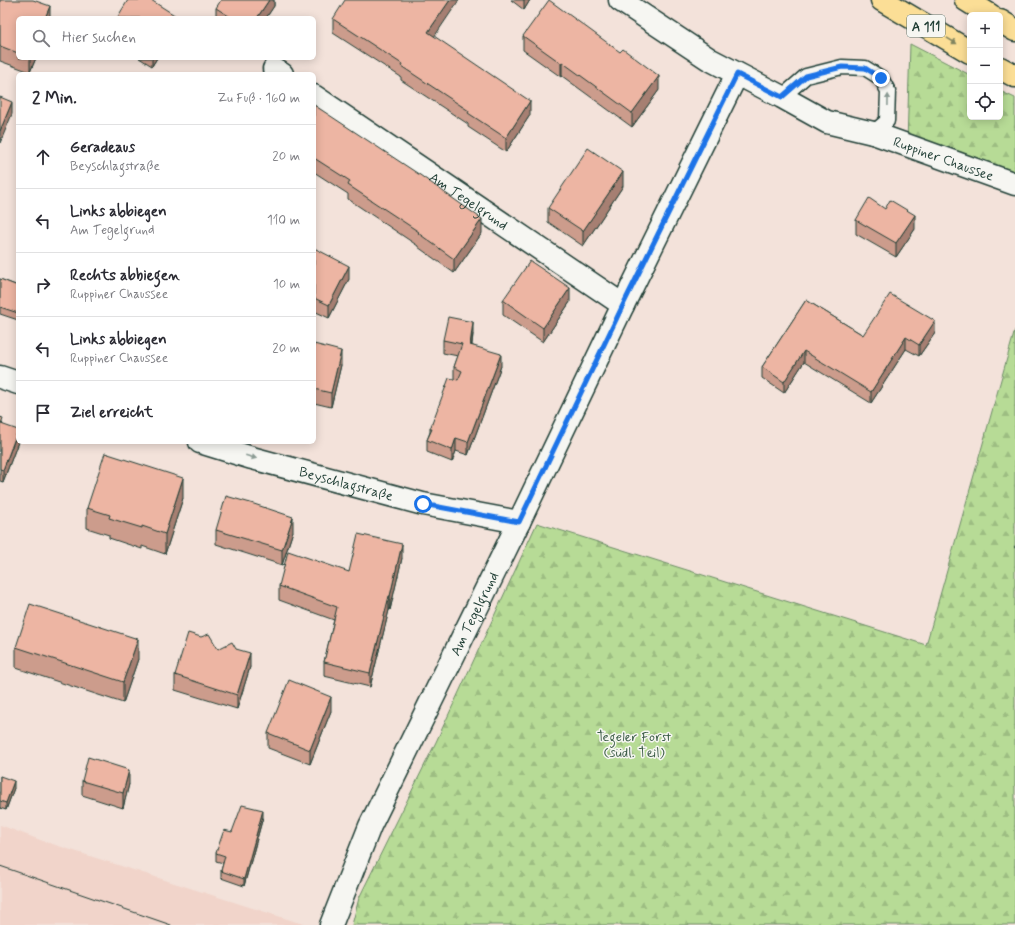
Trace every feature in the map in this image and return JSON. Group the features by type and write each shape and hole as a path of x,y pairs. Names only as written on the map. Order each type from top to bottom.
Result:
{"highway":[{"name":"A 111","path":"882,0 967,50"},
{"path":"966,0 985,12"},
{"path":"1003,23 1015,30"},
{"path":"1003,70 1015,76"}],"street":[{"name":"Ruppiner Chaussee","path":"620,0 709,59 827,122 873,132 1015,184"},
{"name":"Am Tegelgrund","path":"331,925 370,826 737,74"},
{"name":"Am Tegelgrund","path":"316,97 623,305"},
{"path":"0,377 16,382"},
{"name":"Beyschlagstraße","path":"206,444 252,458 423,504 519,522"}],"lane":[{"name":"Ruppiner Chaussee","path":"782,97 806,76 842,67 865,68 881,78 888,91 887,121 873,132"}],"shaded area":[{"path":"0,825 43,841 306,925 0,925"}],"green space":[{"path":"910,44 967,73 967,120 1003,120 1003,92 1015,98 1015,184 907,144"},
{"name":"Tegeler Forst (südl. Teil)","path":"1015,330 1015,925 352,925 359,898 436,742 537,523 926,645"}],"building":[{"path":"0,0 33,0 50,6 46,16 16,16 16,52 0,46"},
{"path":"128,0 151,0 176,16 118,16"},
{"path":"221,0 269,0 258,16 229,16 216,8"},
{"path":"345,0 450,0 428,32 530,101 506,138 468,113 469,111 401,66 402,64 333,19"},
{"path":"549,0 620,52 623,49 659,76 632,113 562,62 561,63 523,36"},
{"path":"0,97 12,102 0,131"},
{"path":"316,106 420,175 482,219 454,259 418,233 419,232 348,185 350,181 316,159"},
{"path":"588,148 623,172 583,231 548,208"},
{"path":"869,198 885,209 890,200 915,215 896,243 856,220"},
{"path":"316,249 349,266 329,305 316,299"},
{"path":"530,261 570,288 543,328 503,300"},
{"path":"0,279 16,285 16,312 0,307"},
{"path":"890,294 935,321 919,345 906,337 871,392 804,351 784,382 762,367 806,300 863,335"},
{"path":"448,317 473,322 470,345 501,354 468,442 456,438 452,450 427,440 449,378 458,380 462,371 454,367 462,344 443,340"},
{"path":"316,345 341,351 331,393 316,389"},
{"path":"0,417 3,418 1,424 16,429 16,435 3,470 0,469"},
{"path":"105,453 183,478 165,534 142,526 142,528 109,518 110,515 87,508"},
{"path":"226,496 293,517 282,550 216,530"},
{"path":"358,534 402,544 370,673 324,662 337,607 279,586 288,551 349,572"},
{"path":"30,604 138,639 123,682 16,647"},
{"path":"188,633 201,637 209,634 218,649 232,642 236,649 250,653 237,695 175,675"},
{"path":"289,680 331,697 310,750 268,733"},
{"path":"88,757 129,770 123,793 82,781"},
{"path":"0,776 14,781 6,803 0,801"},
{"path":"242,805 263,810 244,879 221,871 225,856 216,853 224,830 232,832"}],"tram line":[{"path":"0,866 171,925"}],"route":[{"path":"423,504 519,522 623,305 737,74 782,97 806,76 842,67 865,68 881,78"}]}
